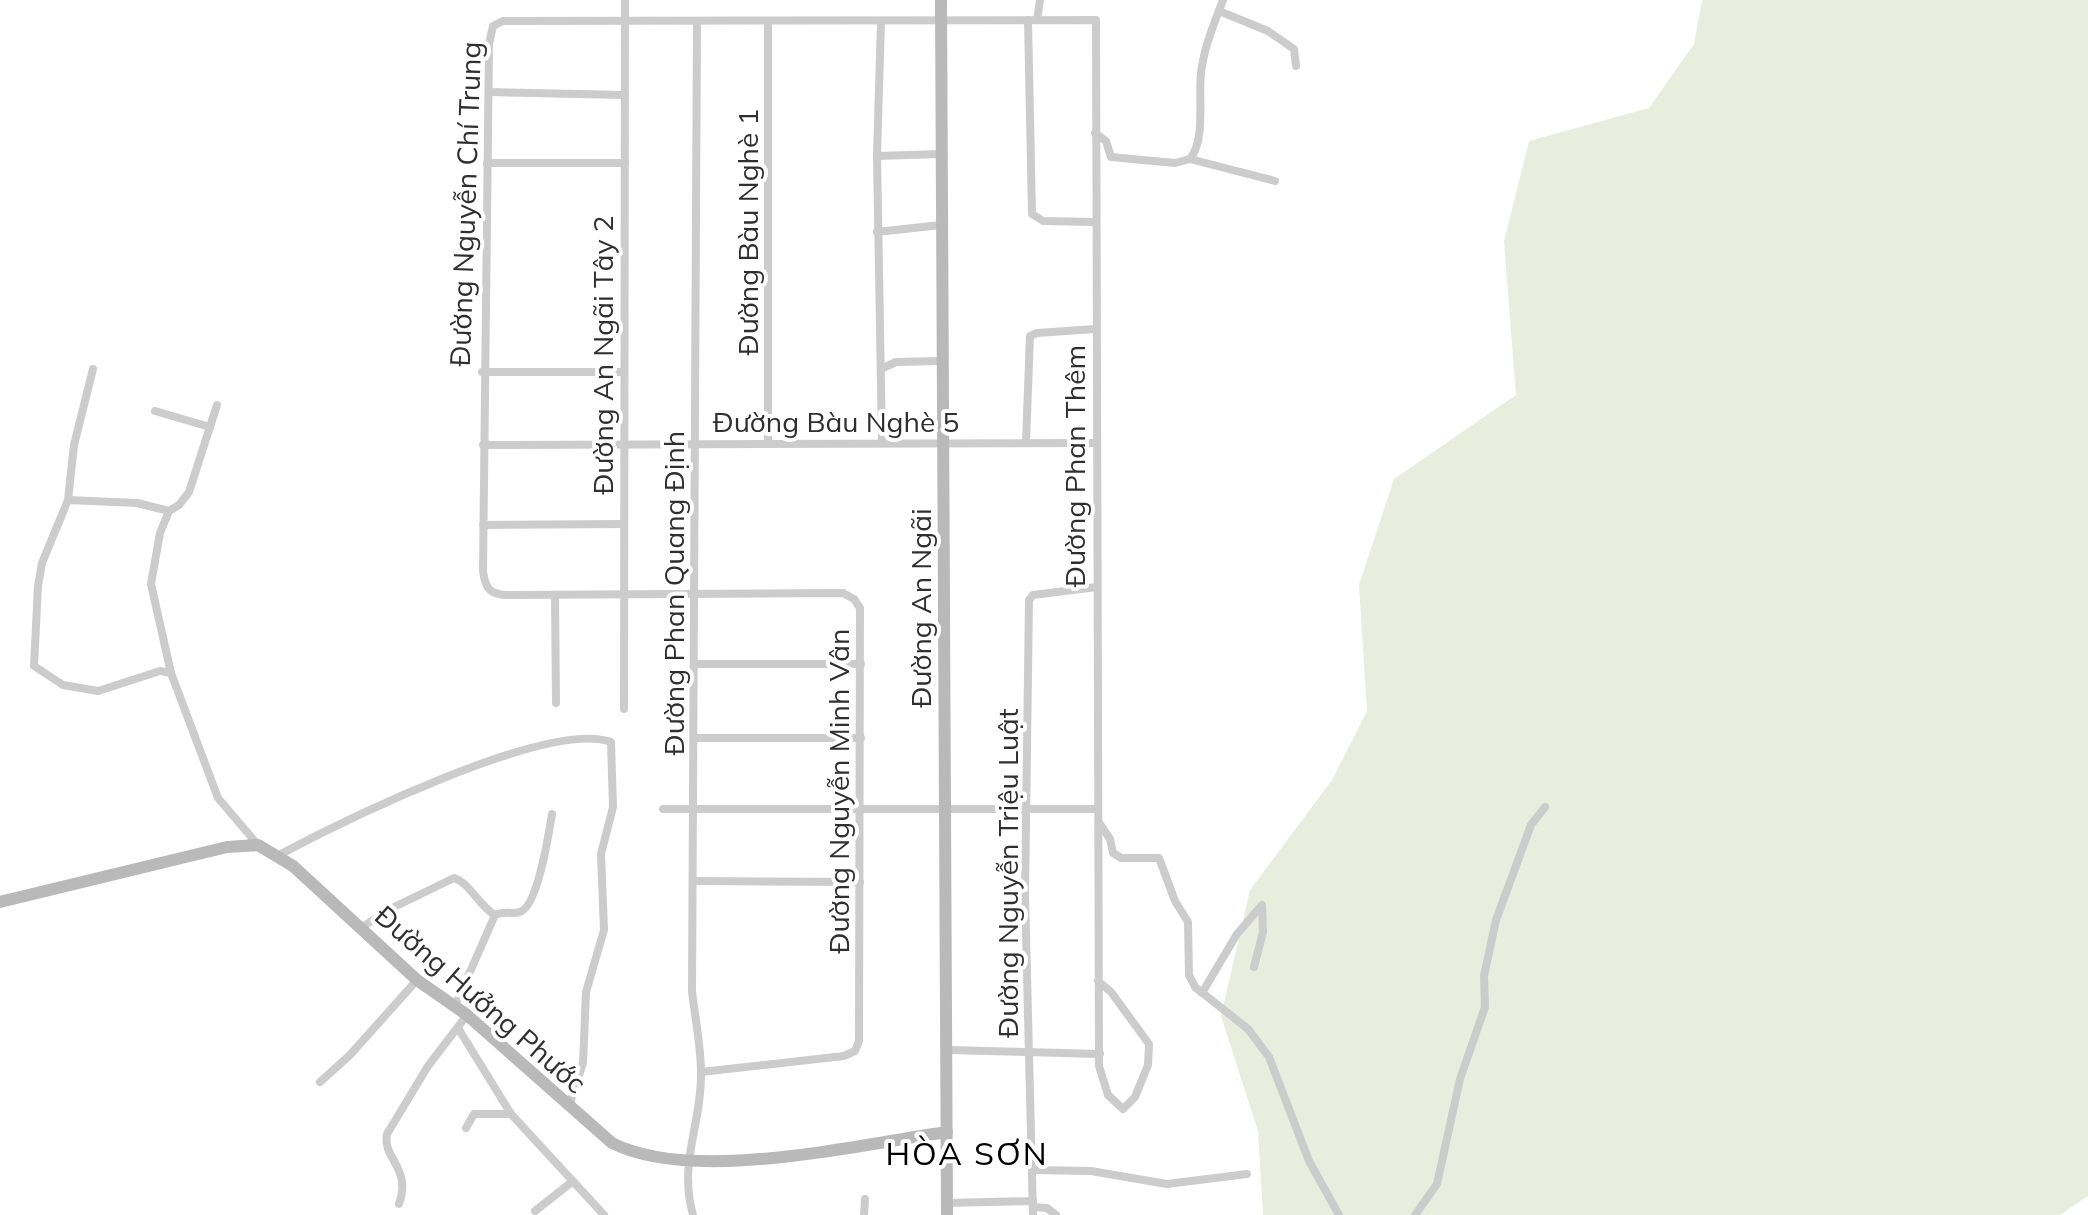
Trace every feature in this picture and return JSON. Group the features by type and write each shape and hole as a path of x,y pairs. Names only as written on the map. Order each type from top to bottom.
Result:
{"main road":[{"name":"Đường An Ngãi","path":"941,0 947,1209"},
{"name":"Đường Hưởng Phước","path":"258,845 293,866 417,980 467,1015 612,1143 637,1156 728,1162 947,1132"},
{"path":"0,902 227,847 258,845"}],"street":[{"name":"Đường An Ngãi Tây 2","path":"624,709 625,0"},
{"path":"1040,0 1032,20 1032,214 1043,221 1095,222"},
{"path":"1190,159 1197,143 1201,72 1223,0"},
{"path":"1219,11 1268,31 1289,44 1297,54 1296,66"},
{"name":"Đường Phan Thêm","path":"941,21 1096,20 1094,443 1100,824 1098,981 1099,1066 1108,1095 1123,1109 1135,1097 1150,1055 1149,1044 1098,981"},
{"name":"Đường Nguyễn Chí Trung","path":"490,591 483,571 482,372 490,34 493,26 503,21 941,21"},
{"name":"Đường Phan Quang Định","path":"693,1215 687,1195 686,1161 699,1108 701,1072 692,991 697,22"},
{"name":"Đường Bàu Nghè 1","path":"768,22 768,442"},
{"path":"881,22 877,232 883,368 882,442"},
{"path":"489,92 625,95"},
{"path":"1095,133 1106,141 1111,157"},
{"path":"877,156 941,154"},
{"path":"1095,157 1175,163 1190,159 1275,181"},
{"path":"487,163 625,163"},
{"path":"877,232 941,225"},
{"path":"1026,442 1030,336 1095,329"},
{"path":"883,368 896,362 941,361"},
{"path":"93,369 74,445 68,500 42,563 34,666 63,685 98,691 160,671 171,673"},
{"path":"482,372 624,372"},
{"path":"217,405 189,492 179,505 169,511 160,533 151,584 171,673 218,798 258,845"},
{"path":"155,411 210,427"},
{"name":"Đường Bàu Nghè 5","path":"483,445 1094,443"},
{"path":"68,500 137,503 169,511"},
{"path":"483,525 623,524"},
{"name":"Đường Nguyễn Triệu Luật","path":"1033,1208 1025,894 1029,600 1033,595 1097,587"},
{"name":"Đường Nguyễn Minh Vân","path":"490,591 500,595 843,593 854,599 860,608 859,1041 855,1051 844,1056 701,1072"},
{"path":"555,595 556,703"},
{"path":"695,664 861,664"},
{"path":"277,856 363,812 492,760 572,738 611,742 613,807 601,854 604,930 586,992 583,1063 569,1106"},
{"path":"695,738 861,738"},
{"path":"1415,1215 1437,1184 1460,1079 1485,1007 1484,976 1496,920 1531,825 1545,807"},
{"path":"663,809 1098,809"},
{"path":"361,928 388,910 454,878 462,882 480,905 495,915 522,911 541,869 552,814"},
{"path":"1100,824 1110,839 1113,853 1121,858 1159,858 1164,864 1175,901 1188,922 1189,975 1202,993 1248,1029 1269,1057 1309,1161 1339,1215"},
{"path":"694,881 860,882"},
{"path":"1202,993 1237,934 1262,905 1263,932 1254,967"},
{"path":"455,1006 495,915"},
{"path":"320,1082 350,1055 417,980"},
{"path":"399,1204 405,1188 385,1142 387,1134 404,1102 467,1015"},
{"path":"458,1028 511,1114 604,1215"},
{"path":"946,1050 1100,1054"},
{"path":"466,1128 474,1114 511,1114"},
{"path":"1032,1170 1091,1171 1167,1184 1247,1174"},
{"path":"535,1211 573,1181"},
{"path":"864,1215 865,1199"},
{"path":"947,1209 1047,1208 1056,1215"}],"green space":[{"path":"1702,0 2088,0 2088,1196 2060,1215 1263,1215 1258,1131 1221,1016 1250,890 1332,780 1367,711 1359,585 1394,479 1516,395 1504,241 1529,141 1649,108 1694,44"}],"district":[{"name":"HÒA SƠN","path":"967,1153"}]}
